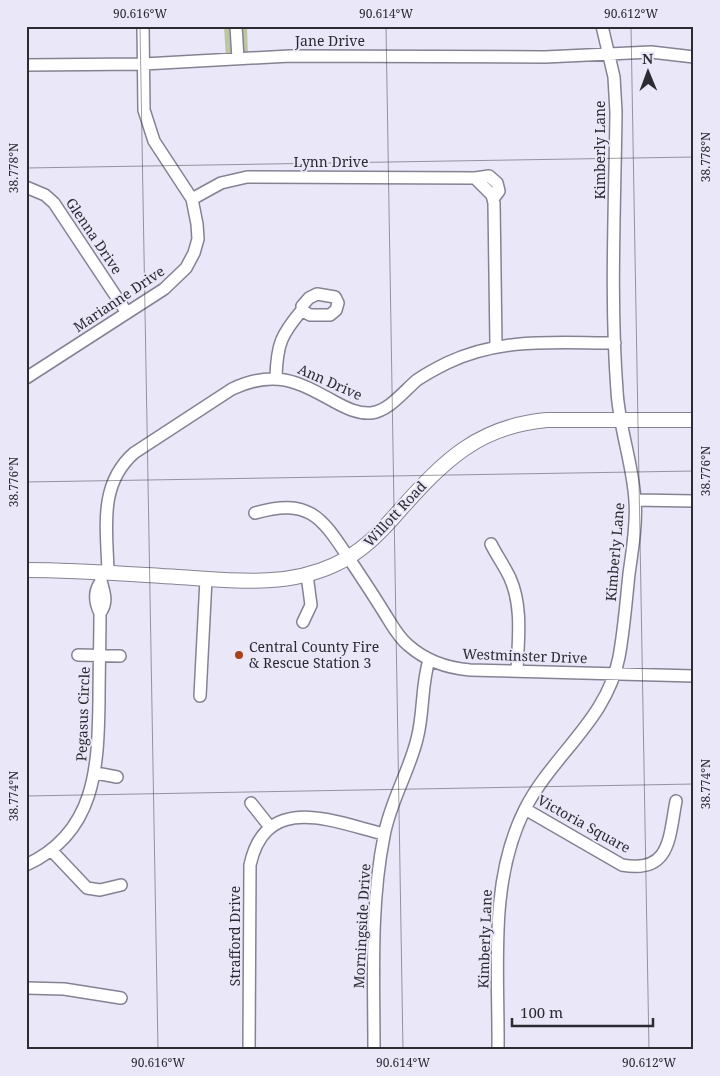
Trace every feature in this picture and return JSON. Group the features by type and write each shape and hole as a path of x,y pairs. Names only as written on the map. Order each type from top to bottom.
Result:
{"main road":[{"name":"Willott Road","path":"26,570 103,576 258,582 307,575 349,558 382,530 444,463 482,438 501,429 530,422 694,420"}],"street":[{"name":"Marianne Drive","path":"26,378 164,289 186,268 198,239 196,212 192,199 160,152 148,126 144,110 143,26"},
{"path":"236,26 238,59"},
{"name":"Kimberly Lane","path":"498,1050 499,921 502,885 509,851 525,809 554,763 601,707 616,674 632,552 635,500 620,420 615,343 616,112 614,77 602,26"},
{"name":"Jane Drive","path":"26,65 144,64 290,56 545,57 667,52 694,57"},
{"name":"Lynn Drive","path":"192,199 221,183 247,177 475,178 487,189 493,199 496,345"},
{"name":"Glenna Drive","path":"26,187 45,195 54,203 127,313"},
{"path":"276,377 277,353 285,332 302,310"},
{"name":"Ann Drive","path":"103,576 107,502 110,486 121,464 134,453 232,389 255,380 276,377 305,386 347,408 372,413 384,408 418,380 446,364 496,345 539,342 615,343"},
{"path":"635,500 694,500"},
{"name":"Westminster Drive","path":"255,513 276,507 306,512 326,524 398,635 415,652 429,660 452,668 694,676"},
{"path":"491,544 510,578 516,596 518,625 517,671"},
{"path":"303,622 311,605 307,575"},
{"name":"Pegasus Circle","path":"26,865 51,850 78,818 91,793 96,773 100,613 104,607 105,591 103,576"},
{"path":"200,696 206,579"},
{"name":"Pegasus Circle","path":"78,655 120,656"},
{"name":"Morningside Drive","path":"374,1050 376,886 384,834 417,741 422,710 424,675 429,660"},
{"name":"Pegasus Circle","path":"96,773 118,777"},
{"name":"Victoria Square","path":"525,809 622,865 634,867 660,864 666,847 676,801"},
{"path":"251,803 270,828 283,820 304,816 384,834"},
{"name":"Strafford Drive","path":"249,1050 250,865 257,845 270,828"},
{"path":"51,850 88,888 100,890 121,885"},
{"path":"26,988 64,989 121,998"}],"green space":[{"path":"224,26 247,26 248,58 226,60"}],"place":[{"name":"Central County Fire & Rescue Station 3","path":"239,655"}]}
